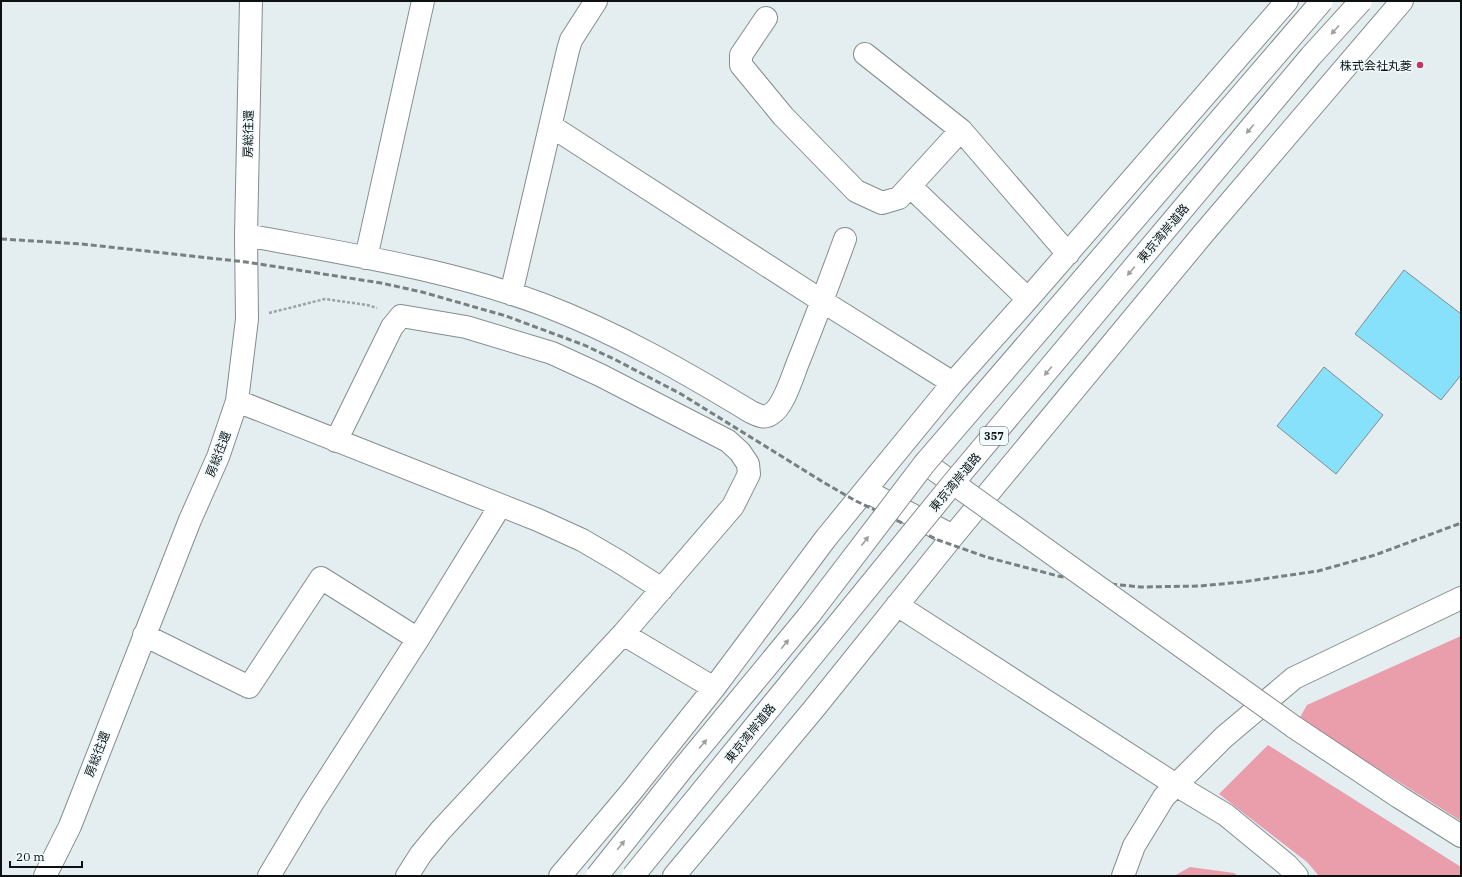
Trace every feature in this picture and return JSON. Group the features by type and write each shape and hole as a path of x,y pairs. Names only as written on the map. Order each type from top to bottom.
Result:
{"main road":[{"name":"房総往還","path":"45,876 70,826 190,520 218,457 237,401 247,319 246,235 252,1"},
{"path":"366,258 422,1"},
{"path":"511,294 571,40 596,1"},
{"path":"560,876 631,792 714,688 826,538 953,383 1068,254 1287,1"},
{"path":"597,876 683,768 805,620 925,463 1322,1"},
{"name":"東京湾岸道路","path":"633,876 953,483 1311,56 1361,1"},
{"path":"674,876 813,710 953,536 1203,234 1401,2"},
{"path":"766,18 741,55 741,65 783,116 856,191 882,202 899,198 961,130"},
{"path":"865,54 961,130 1068,254"},
{"path":"550,126 822,301 953,383"},
{"path":"910,186 1028,299"},
{"path":"246,235 439,273 511,294 586,323 671,365 752,412 766,417 772,414 784,396 845,239"},
{"path":"336,441 392,327 401,316 466,327 552,353 600,375 728,441 740,452 748,464 749,474 732,506 623,634 441,830 421,854 407,876"},
{"path":"237,401 538,520 582,540 662,589"},
{"path":"925,463 1294,727 1399,797 1461,836"},
{"path":"866,491 953,536"},
{"path":"269,876 312,804 500,506"},
{"path":"144,635 250,687 321,578 418,638"},
{"path":"1123,876 1134,846 1164,797 1224,737 1294,678 1461,598"},
{"path":"897,605 1176,785 1226,815 1287,865 1297,876"},
{"path":"623,634 714,688"}],"path":[{"path":"247,319 326,299 366,305 401,316"}],"shaded area":[{"path":"1461,636 1461,821 1299,719 1307,705"},
{"path":"1268,745 1461,867 1461,876 1319,876 1307,862 1219,794"},
{"path":"1190,867 1234,873 1238,876 1174,876"}],"building":[{"path":"1404,270 1461,314 1461,375 1441,400 1355,334"},
{"path":"1324,367 1383,415 1336,474 1277,426"}],"railway":[{"path":"1,239 82,244 246,262 381,283 422,292 506,316 584,345 614,359 681,394 856,501 938,540 986,557 1058,576 1089,582 1141,587 1200,586 1242,582 1318,571 1375,555 1461,523"}],"place":[{"name":"株式会社丸菱","path":"1420,65"}]}
